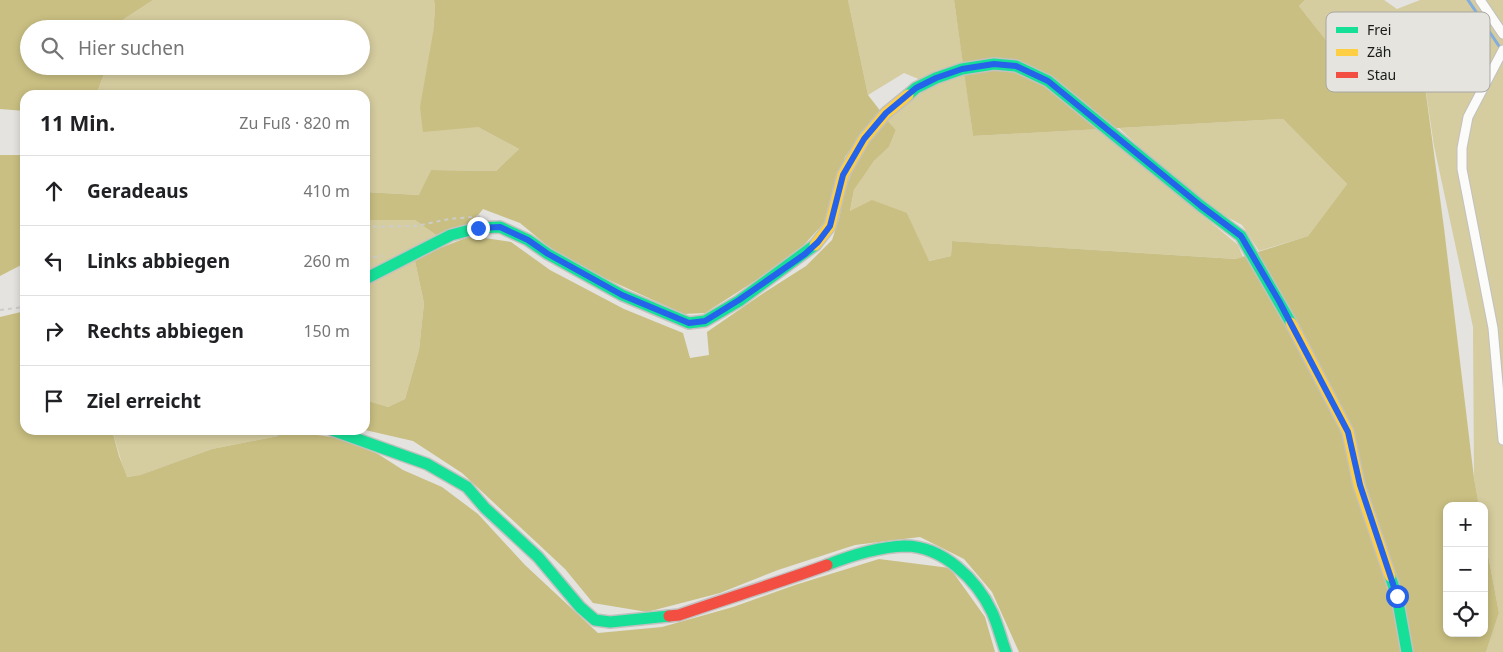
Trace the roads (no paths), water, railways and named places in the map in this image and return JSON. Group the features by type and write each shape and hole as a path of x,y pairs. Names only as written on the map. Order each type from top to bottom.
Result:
{"street":[{"path":"1480,0 1488,12"},
{"path":"1490,15 1503,34"},
{"path":"1490,77 1503,50"},
{"path":"370,276 451,235 478,228 500,227 528,240 548,254 622,295 689,323 705,321 805,254 818,242 830,226 843,175 864,139 886,113 916,88 936,78 962,69 994,64 1016,66 1048,81 1201,206 1241,236 1279,301 1348,432 1360,485 1397,596 1407,652"},
{"path":"1482,92 1468,118 1462,148 1462,169 1492,328 1503,440"},
{"path":"346,435 427,464 467,487 485,508 538,557 580,607 595,620 617,622 679,615 871,550 906,546 926,548 953,563 971,579 992,612 1006,652"}],"waterway":[{"path":"1468,0 1476,12"},
{"path":"1490,33 1501,49"}]}
